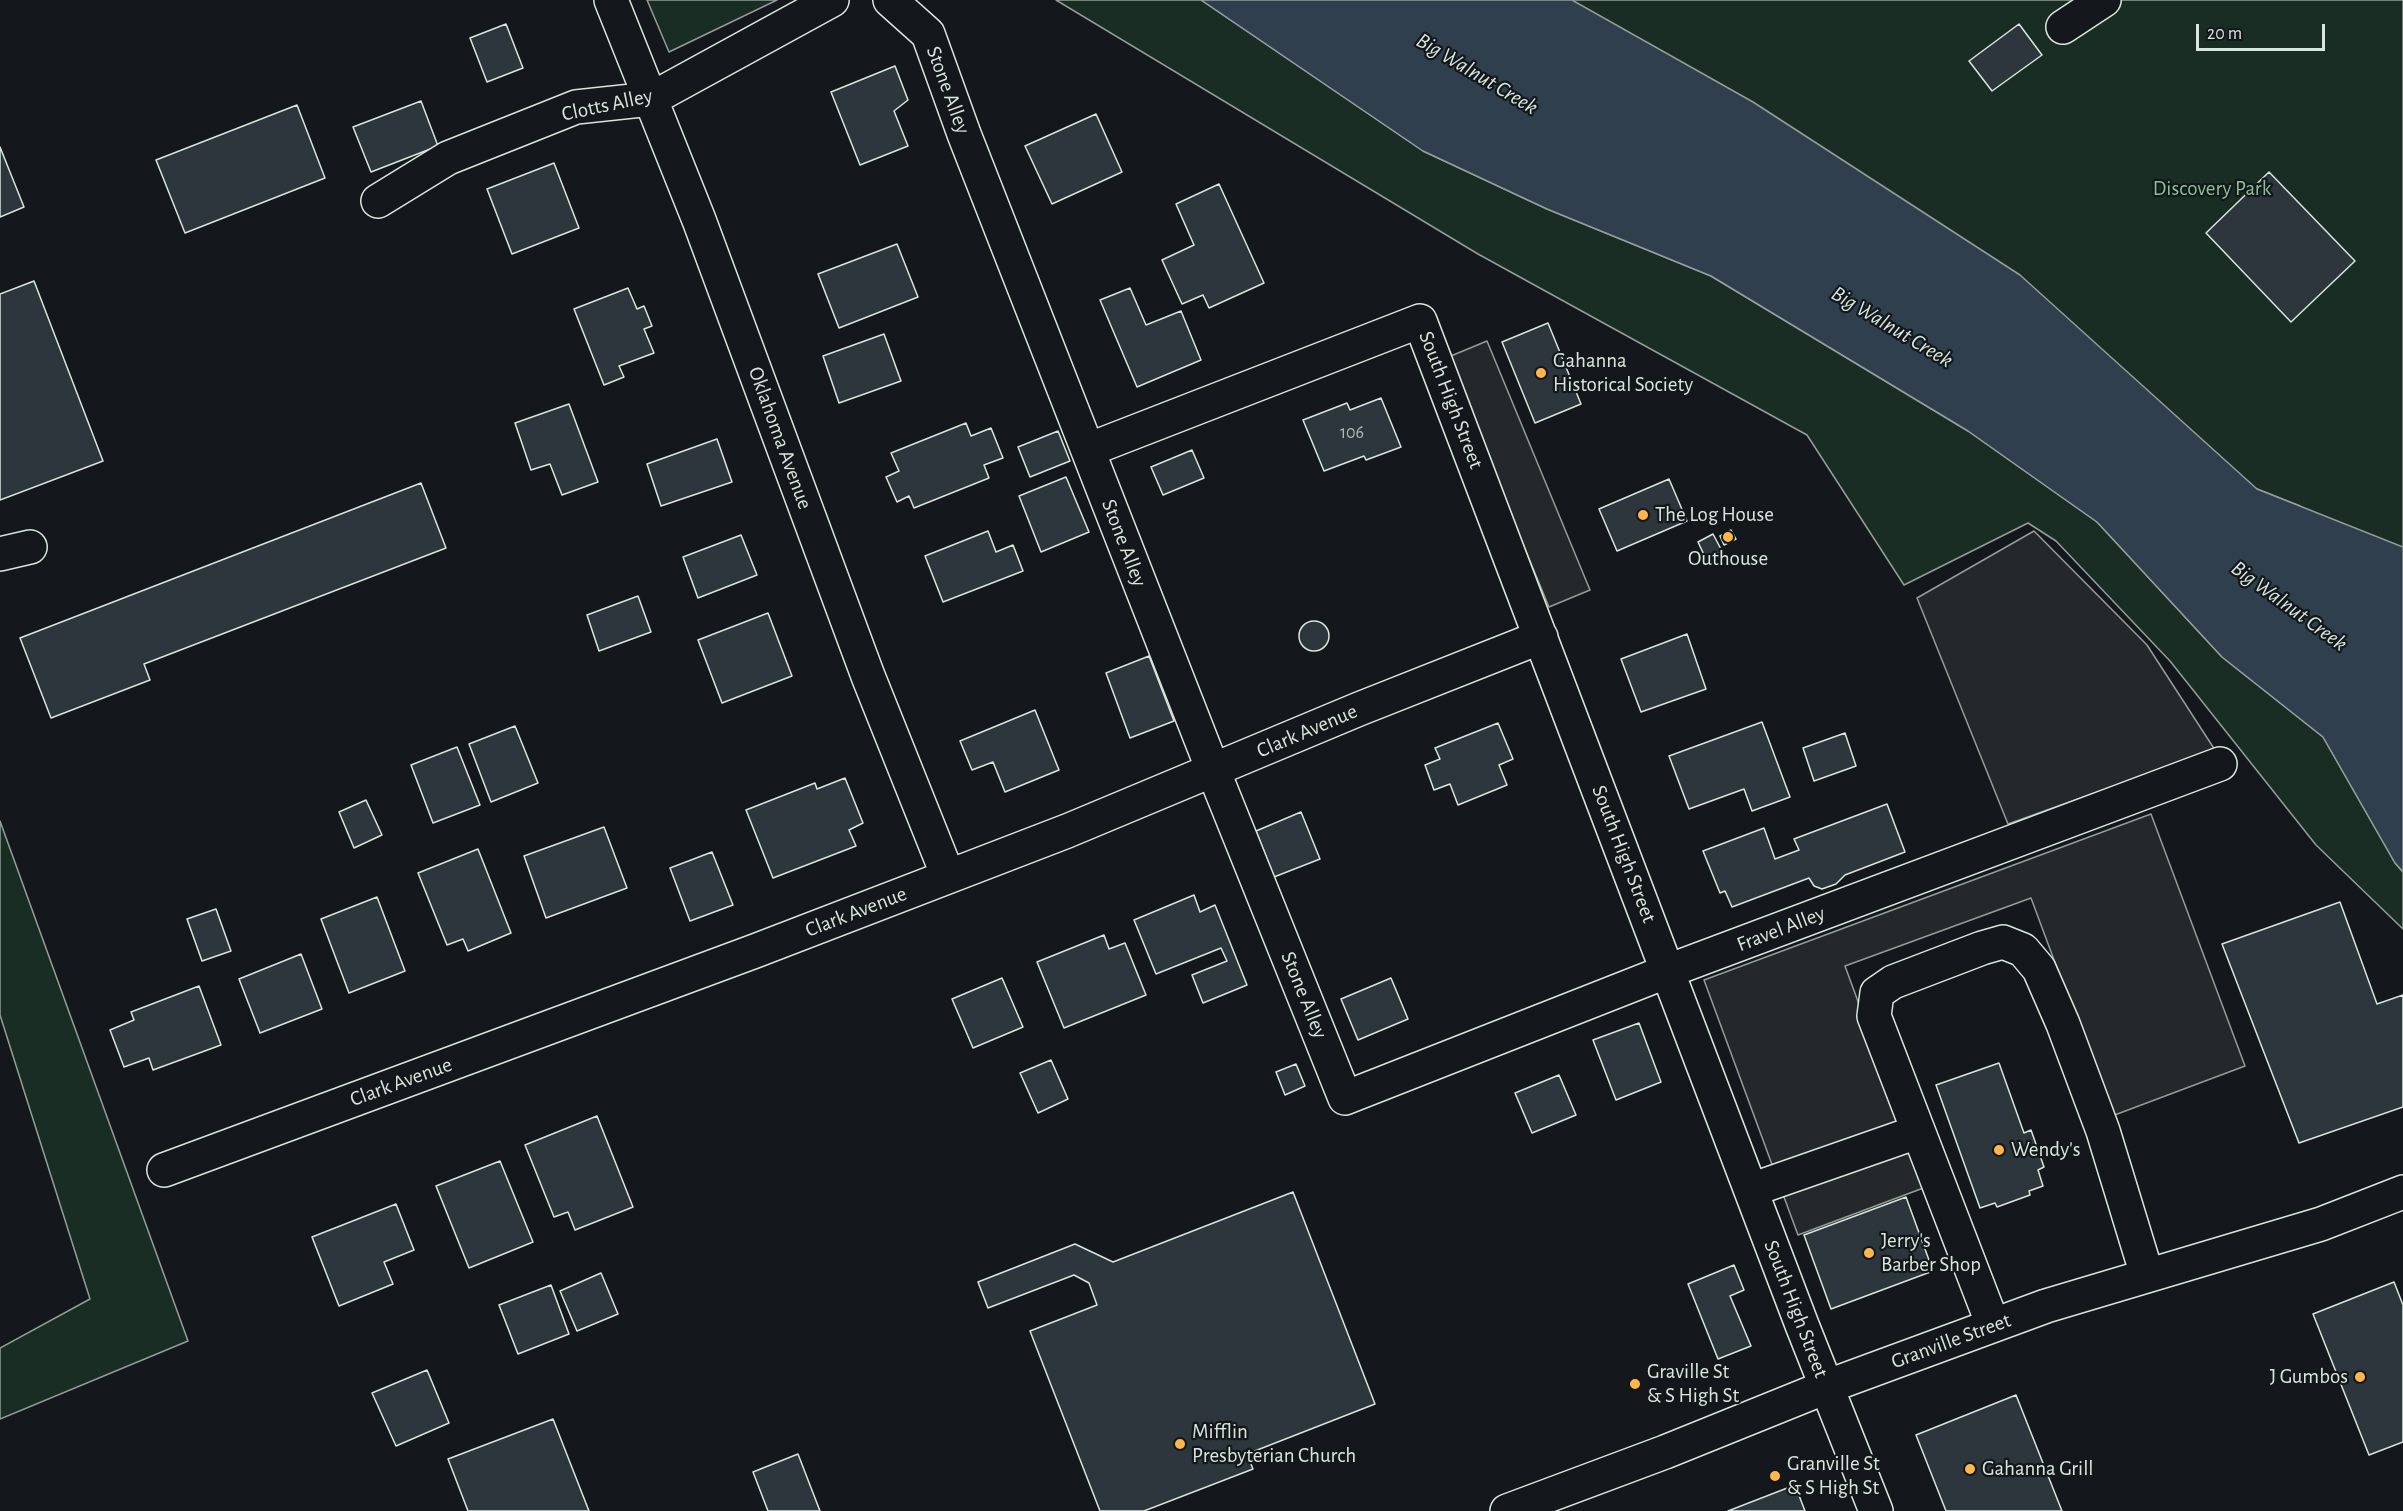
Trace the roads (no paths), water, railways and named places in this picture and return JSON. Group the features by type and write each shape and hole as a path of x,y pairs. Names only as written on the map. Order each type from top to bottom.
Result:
{"street":[{"name":"Oklahoma Avenue","path":"611,0 699,220 868,676 948,876"},
{"name":"Clotts Alley","path":"378,201 448,158 576,107 651,99 832,0"},
{"name":"Stone Alley","path":"890,0 928,34 964,134 1213,770 1345,1098"},
{"path":"2063,27 2104,0"},
{"name":"South High Street","path":"1088,450 1420,321 1826,1387 1876,1511"},
{"name":"Clark Avenue","path":"164,1170 744,955 1067,831 1541,637"},
{"name":"Fravel Alley","path":"1345,1098 1668,971 2220,764"},
{"path":"1993,1325 1874,1016 1877,993 1893,982 1982,948 2003,942 2023,950 2039,969 2063,1024 2103,1131 2147,1275"},
{"path":"1751,1190 1917,1132"},
{"name":"Granville Street","path":"1507,1511 1665,1452 1826,1387 2046,1306 2321,1224 2403,1192"}],"water":[{"name":"Big Walnut Creek","path":"1201,0 1572,0 1753,102 2020,275 2257,489 2403,547 2403,872 2395,863 2323,737 2222,657 2097,522 1968,431 1711,276 1547,209 1423,151"}],"place":[{"name":"Gahanna Historical Society","path":"1541,373"},
{"name":"The Log House","path":"1643,515"},
{"name":"Outhouse","path":"1728,537"},
{"name":"Wendy's","path":"1999,1150"},
{"name":"Jerry's Barber Shop","path":"1869,1253"},
{"name":"J Gumbos","path":"2360,1377"},
{"name":"Graville St & S High St","path":"1635,1384"},
{"name":"Mifflin Presbyterian Church","path":"1180,1444"},
{"name":"Gahanna Grill","path":"1970,1469"},
{"name":"Granville St & S High St","path":"1775,1476"}],"park label":[{"name":"Discovery Park","path":"2212,189"}]}
